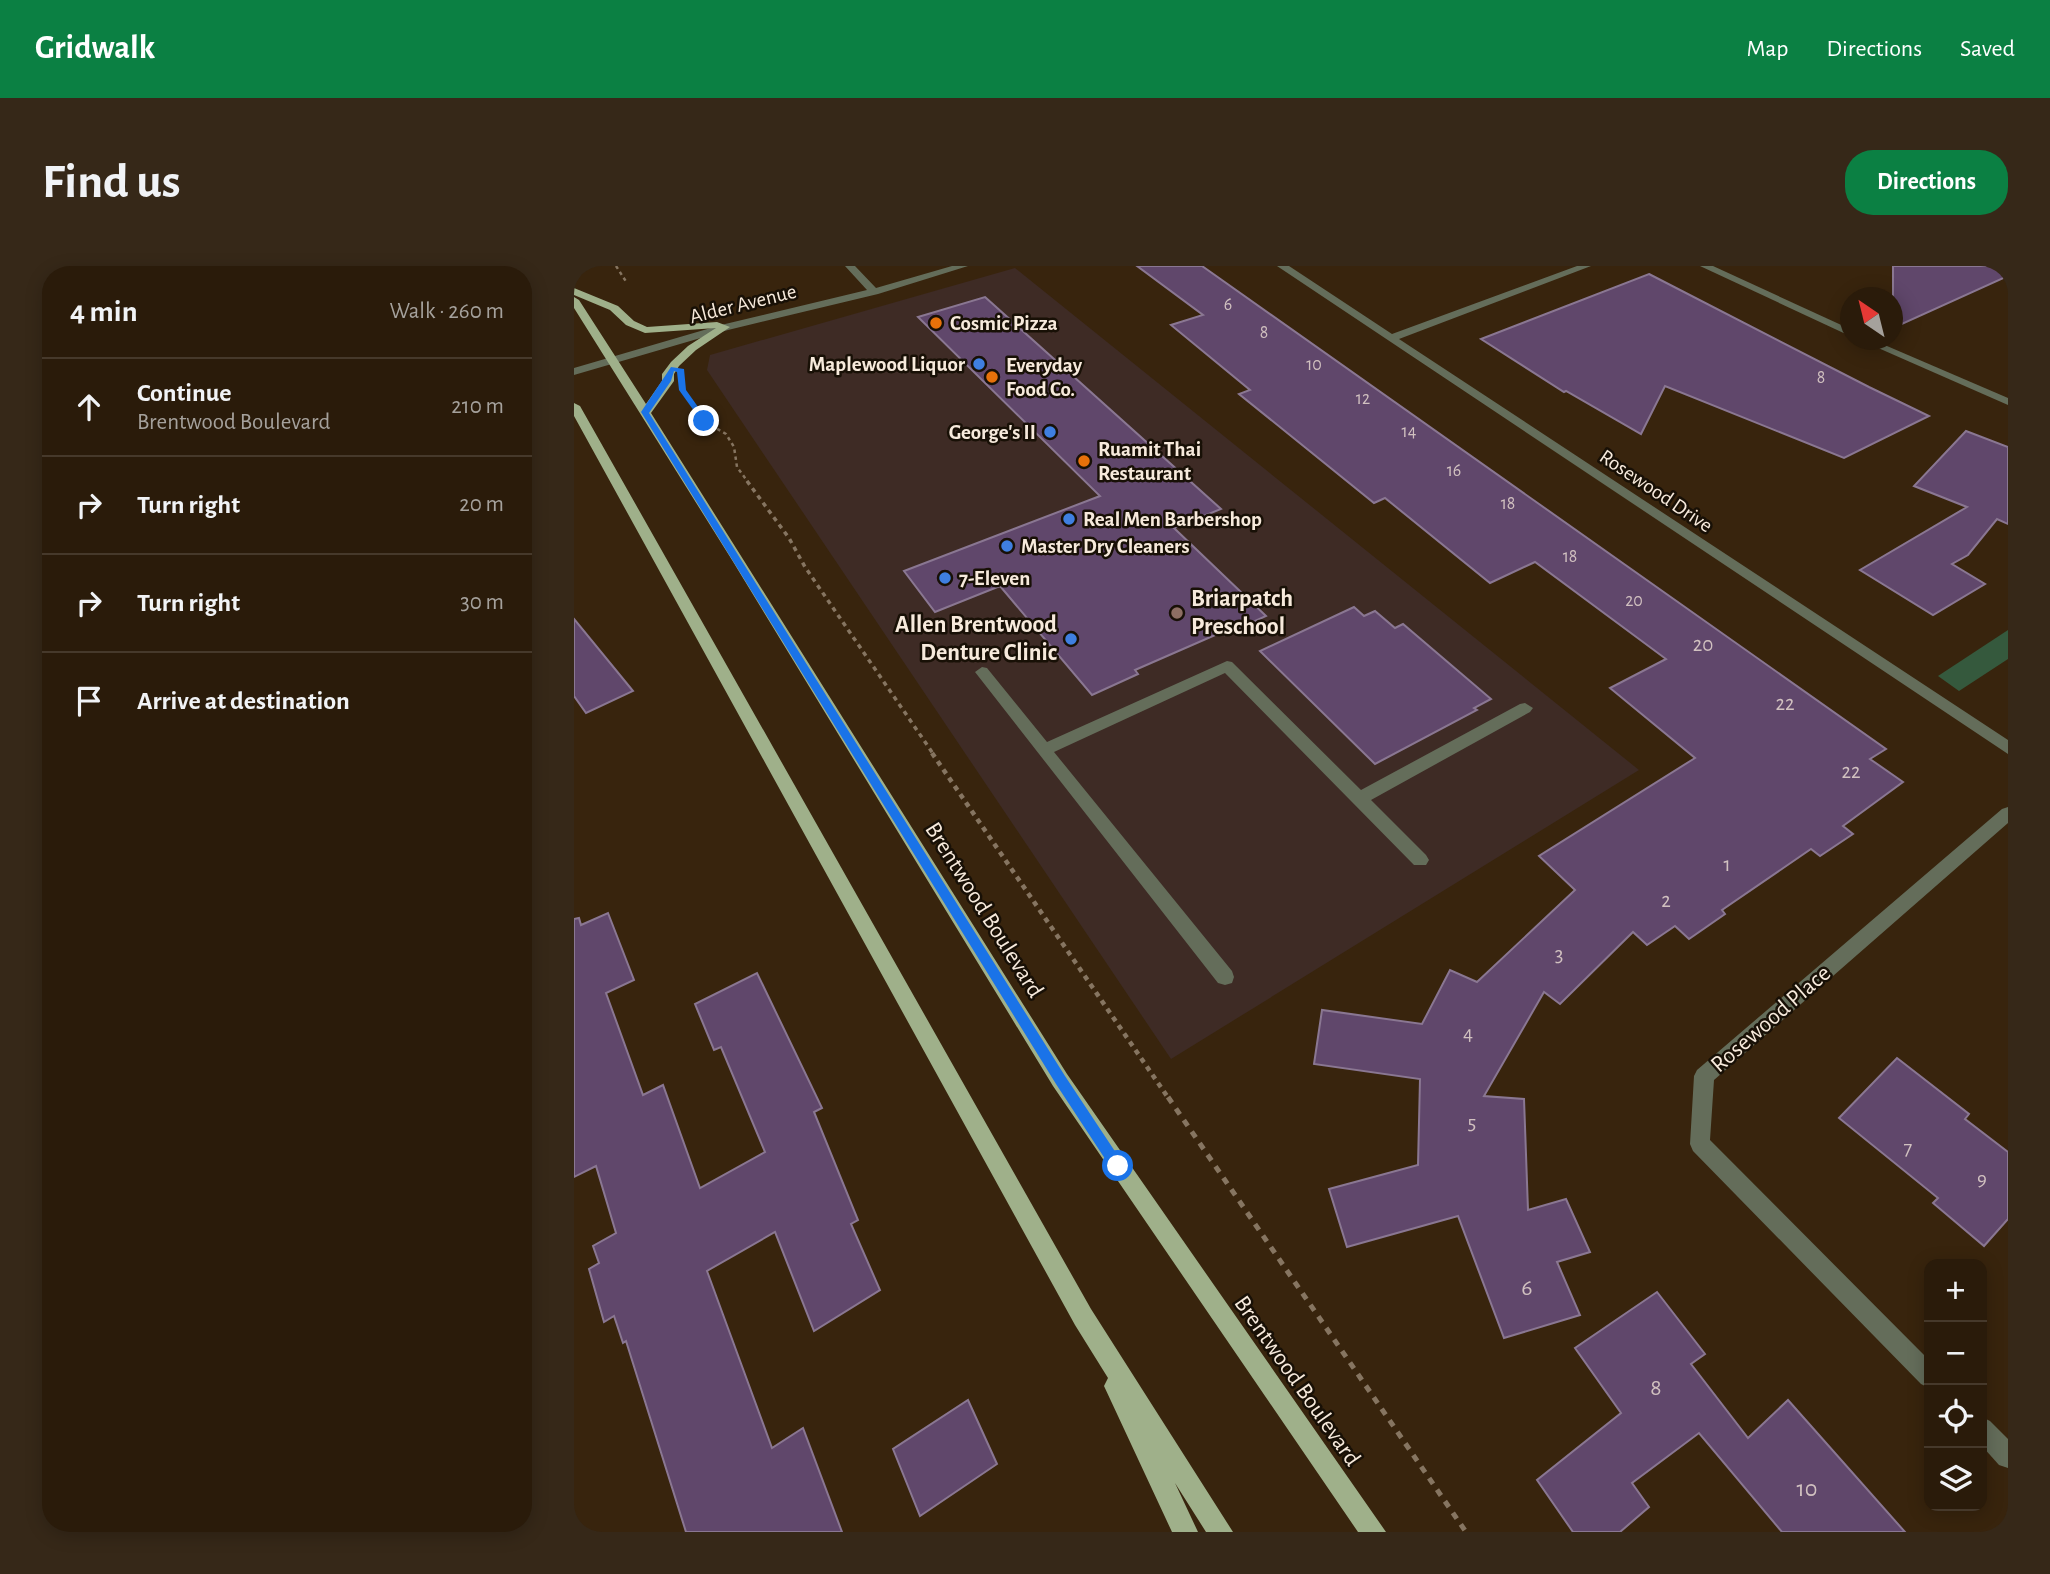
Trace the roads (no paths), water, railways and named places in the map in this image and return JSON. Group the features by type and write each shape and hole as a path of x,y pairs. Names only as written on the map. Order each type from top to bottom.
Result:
{"main road":[{"path":"574,291 614,308 630,323 645,330 725,327"},
{"name":"Brentwood Boulevard","path":"574,300 1060,1080 1373,1532"},
{"path":"645,412 668,381 671,369 692,348 725,327"},
{"path":"574,406 579,423 1083,1317 1220,1532"},
{"path":"1083,1317 1185,1532"}],"street":[{"path":"850,266 874,292"},
{"name":"Alder Avenue","path":"574,372 725,327 874,292 963,266"},
{"name":"Rosewood Drive","path":"1282,266 2008,748"},
{"path":"1391,338 1586,266"},
{"path":"1704,266 1840,328"},
{"path":"1888,350 2008,402"},
{"path":"1044,750 1227,666 1420,860"},
{"path":"982,672 1225,977"},
{"path":"1359,799 1525,708"},
{"name":"Rosewood Place","path":"1924,1371 1700,1144 1704,1076 2008,813"},
{"path":"1987,1434 2008,1456"}],"place":[{"name":"Cosmic Pizza","path":"936,323"},
{"name":"Maplewood Liquor","path":"979,364"},
{"name":"Everyday Food Co.","path":"992,377"},
{"name":"George's II","path":"1050,432"},
{"name":"Ruamit Thai Restaurant","path":"1084,461"},
{"name":"Real Men Barbershop","path":"1069,519"},
{"name":"Master Dry Cleaners","path":"1007,546"},
{"name":"7-Eleven","path":"945,578"},
{"name":"Briarpatch Preschool","path":"1177,613"},
{"name":"Allen Brentwood Denture Clinic","path":"1071,639"}]}
